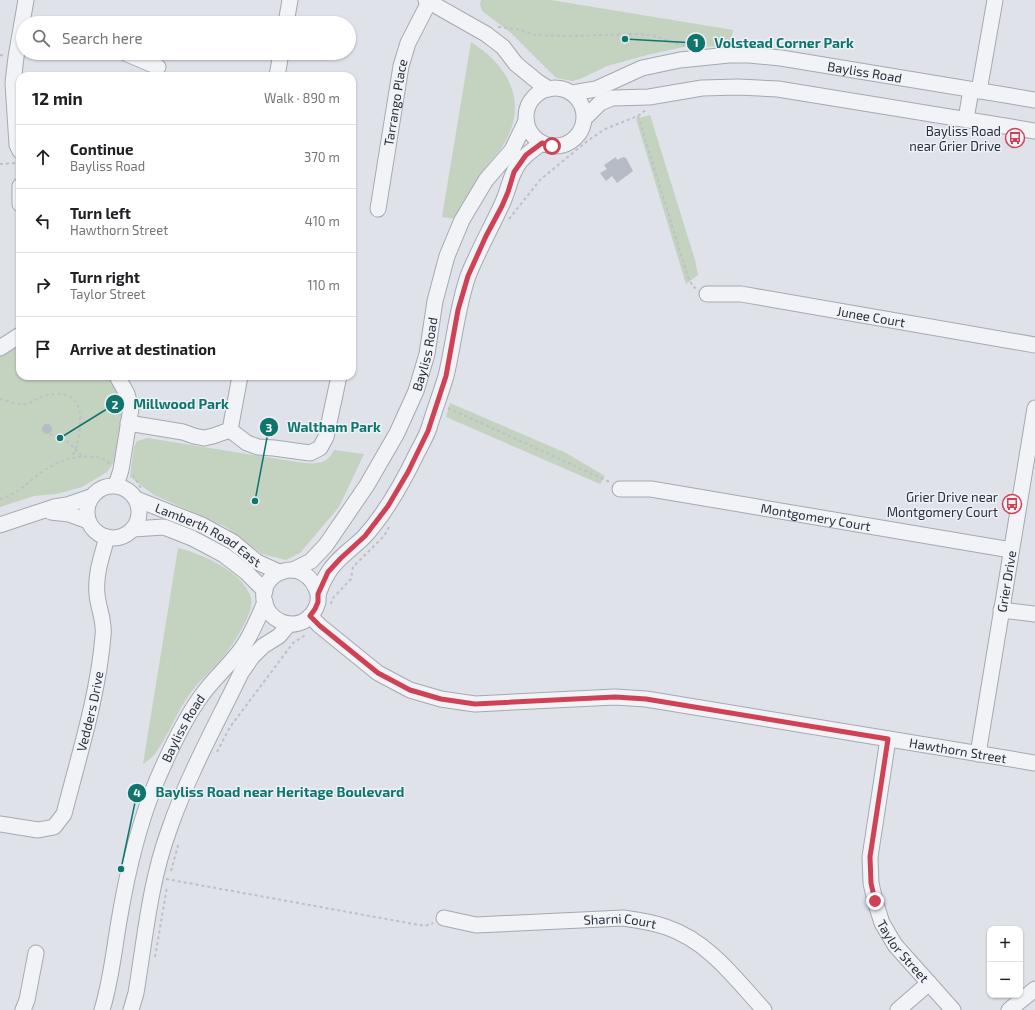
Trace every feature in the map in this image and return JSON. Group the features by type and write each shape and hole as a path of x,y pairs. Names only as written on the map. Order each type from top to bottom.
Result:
{"street":[{"path":"25,16 26,0"},
{"path":"287,16 290,0"},
{"path":"966,119 975,90 995,0"},
{"path":"427,1 486,34 503,47 516,64 538,82 549,88"},
{"name":"Tarrango Place","path":"378,209 401,66 408,43 427,1"},
{"name":"Bayliss Road","path":"102,1010 111,975 128,871 149,798 166,760 202,695 242,648 253,630 268,583 273,577 311,561 326,545 367,485 397,433 416,390 427,354 435,302 447,256 462,220 486,180 512,150 527,115 530,102 535,96 549,88 564,89 572,93 596,89 642,68 680,60 729,55 749,55 781,58 1035,100"},
{"path":"16,130 13,83 18,60"},
{"path":"140,60 158,68"},
{"path":"278,72 280,60"},
{"path":"516,64 528,92 527,115 529,130 534,138 542,143 552,146 561,146 578,136 583,127 585,118 579,99 572,93"},
{"path":"585,118 600,103 612,98 649,97 702,88 738,87 778,89 1035,130"},
{"name":"Bayliss Road","path":"131,1010 136,993 155,876 168,831 186,784 242,673 252,657 263,646 279,636 289,624 297,623 310,616 316,606 318,594 328,572 365,536 388,506 408,472 428,431 446,376 458,310 468,276 486,236 502,206 514,172 526,155 542,143"},
{"name":"Junee Court","path":"707,294 741,294 1035,345"},
{"path":"0,348 16,338"},
{"path":"0,525 54,507 77,502 90,497 102,488 116,485 121,470 131,408 127,394 119,380"},
{"path":"230,430 239,380"},
{"path":"230,430 247,443 258,447 310,453 320,448 326,437 338,380"},
{"name":"Grier Drive","path":"978,754 1035,408"},
{"path":"128,423 183,432 204,438 230,430"},
{"name":"Lamberth Road East","path":"107,537 114,538 127,534 133,529 139,514 139,507 131,492 116,485"},
{"name":"Montgomery Court","path":"620,489 651,489 1011,550"},
{"path":"90,497 86,513 88,521 92,529 107,537"},
{"name":"Lamberth Road East","path":"136,499 202,525 233,542 257,562 286,571"},
{"path":"40,512 69,514 88,521"},
{"name":"Lamberth Road East","path":"133,529 164,527 192,538 224,555 246,572 265,596"},
{"name":"Vedders Drive","path":"0,824 38,830 54,827 64,814 93,700 103,642 104,634 97,594 97,575 107,537"},
{"path":"286,571 302,572 310,577 316,585 318,594"},
{"path":"265,596 268,610 273,617 281,622 289,624"},
{"path":"1001,610 1035,614"},
{"name":"Hawthorn Street","path":"310,616 320,626 378,673 410,690 441,699 475,704 615,697 646,699 1035,763"},
{"name":"Taylor Street","path":"888,739 870,857 871,883 875,901 882,923 895,945 953,1010"},
{"name":"Sharni Court","path":"444,918 476,925 623,918 644,921 666,927 690,938 710,952 725,966 764,1010"},
{"path":"23,1010 27,1000 36,952"},
{"path":"898,1010 929,983"},
{"path":"1009,1010 1035,989"}],"path":[{"path":"498,27 517,28 535,35 569,36 639,34 654,36 677,44 697,46"},
{"path":"638,116 688,277 693,287 707,294"},
{"path":"0,164 16,163"},
{"path":"0,399 27,404 40,398 57,394 72,398 77,402 80,418 78,440 72,457"},
{"path":"447,407 608,480 620,489"},
{"path":"50,434 68,442 82,456"},
{"path":"155,876 425,926 444,918"}],"green space":[{"path":"481,0 551,0 733,30 730,46 684,47 647,55 607,66 580,79 572,81 554,76 511,33 482,11 480,5"},
{"path":"471,42 485,52 506,76 512,90 515,104 514,119 509,134 500,150 479,176 455,219 442,217"},
{"path":"650,115 695,260 698,275 686,284 636,119"},
{"path":"16,343 16,380 113,380 124,398 125,413 114,462 107,472 82,487 56,494 34,496 0,507 0,353"},
{"path":"450,403 566,453 605,476 600,484 446,417"},
{"path":"148,438 308,463 318,463 327,459 334,450 364,454 339,507 300,553 286,560 262,554 226,527 154,495 130,477 134,447 137,441"},
{"path":"178,548 210,560 231,572 240,580 247,589 251,598 250,612 232,645 192,691 182,706 160,747 154,755 143,764"}],"building":[{"path":"616,157 617,160 623,157 626,158 633,171 617,183 612,176 606,181 600,173 607,169 604,165"},
{"path":"45,424 49,424 51,425 51,433 45,434 42,431 42,427"}],"place":[{"name":"Volstead Corner Park","path":"625,39"},
{"name":"Bayliss Road near Grier Drive","path":"1015,138"},
{"name":"Millwood Park","path":"60,438"},
{"name":"Waltham Park","path":"255,501"},
{"name":"Grier Drive near Montgomery Court","path":"1012,504"},
{"name":"Bayliss Road near Heritage Boulevard","path":"121,869"}],"route":[{"path":"552,146 542,143 526,155 514,172 502,206 486,236 468,276 458,310 446,376 428,431 408,472 388,506 365,536 328,572 318,594 318,602 310,616 320,626 378,673 410,690 441,699 475,704 615,697 646,699 888,739 870,857 871,883 875,901"}]}
